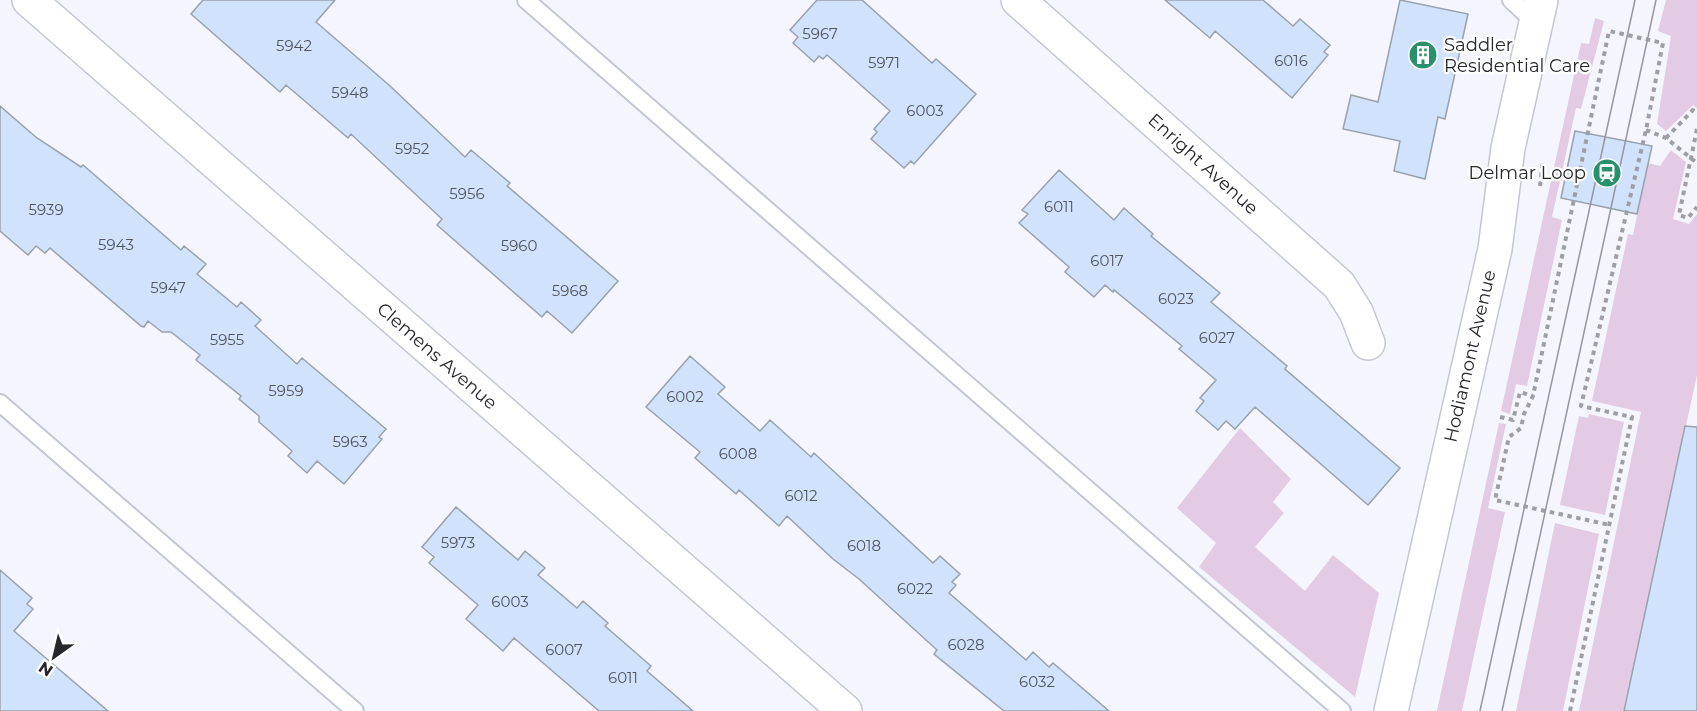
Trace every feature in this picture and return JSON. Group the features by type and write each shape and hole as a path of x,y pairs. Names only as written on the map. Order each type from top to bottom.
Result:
{"street":[{"name":"Clemens Avenue","path":"29,0 845,711"},
{"name":"Enright Avenue","path":"1018,0 1339,285 1356,312 1368,344"},
{"name":"Hodiamont Avenue","path":"1391,711 1495,249 1508,148 1539,11"}],"lane":[{"path":"526,0 1342,711"},
{"path":"1511,0 1539,11"},
{"path":"0,403 354,711"}],"path":[{"path":"1570,711 1610,525 1632,417 1581,406 1646,130 1663,43 1610,31 1533,396 1524,414 1521,428 1509,438 1495,500 1610,525"},
{"path":"1666,138 1693,110 1697,114"},
{"path":"1697,129 1679,215 1688,218 1697,207"},
{"path":"1646,130 1666,138 1697,163"},
{"path":"1500,417 1513,420 1520,392 1533,396"}],"shaded area":[{"path":"1666,0 1697,0 1697,108 1693,105 1666,131 1657,124 1671,36 1658,31"},
{"path":"1595,18 1604,21 1581,109 1576,108 1552,217 1562,220 1527,386 1516,384 1510,414 1501,411 1581,43 1589,44"},
{"path":"1671,150 1686,162 1673,219 1689,224 1697,214 1697,375 1624,711 1579,711 1641,412 1592,401 1628,234 1633,235 1648,163 1660,166"},
{"path":"1589,414 1624,422 1605,515 1560,505 1579,416 1588,418"},
{"path":"1499,423 1506,424 1488,508 1505,512 1462,711 1437,711"},
{"path":"1240,428 1291,479 1273,502 1284,513 1255,547 1305,591 1333,555 1379,593 1355,697 1199,567 1216,543 1177,508"},
{"path":"1555,523 1599,534 1563,711 1516,711"}],"building":[{"path":"203,0 335,0 316,22 389,85 465,157 471,150 510,183 507,186 618,281 572,333 547,311 542,317 437,225 442,219 351,134 348,138 286,85 280,92 191,14"},
{"path":"817,0 862,0 932,63 936,59 976,94 914,164 911,161 904,168 871,139 877,132 874,129 890,111 827,55 823,59 819,56 814,62 793,43 798,37 790,30"},
{"path":"1165,0 1263,0 1293,26 1300,19 1330,45 1324,52 1328,55 1292,98 1215,31 1210,38"},
{"name":"Saddler Residential Care","path":"1400,0 1468,14 1445,119 1438,117 1425,179 1394,171 1400,141 1343,129 1351,95 1378,102"},
{"path":"0,106 37,138 81,167 83,165 181,250 184,246 206,264 197,274 237,307 241,302 261,320 255,326 297,364 302,358 386,429 379,437 382,439 344,484 317,461 307,473 288,456 292,451 259,422 259,416 239,399 241,396 196,360 200,355 171,332 162,332 148,321 144,327 141,326 50,248 45,253 36,246 28,255 0,231"},
{"path":"1575,131 1652,146 1637,214 1561,198"},
{"path":"1059,170 1114,220 1124,208 1153,234 1151,236 1220,293 1211,302 1287,366 1285,369 1400,468 1368,505 1255,407 1235,429 1226,421 1218,430 1196,411 1204,401 1200,398 1216,380 1179,349 1182,346 1114,290 1113,292 1105,285 1094,297 1065,272 1069,267 1019,223 1028,214 1022,210"},
{"path":"690,356 725,387 718,394 760,431 770,420 811,457 814,453 933,563 940,556 960,574 952,582 956,585 949,593 1026,660 1033,652 1049,667 1053,663 1109,711 1004,711 934,654 937,650 787,516 779,526 739,490 736,494 695,458 700,452 646,407"},
{"path":"1685,426 1697,427 1697,711 1624,711"},
{"path":"456,507 518,560 525,551 545,568 538,575 577,608 583,601 608,623 605,626 651,666 647,671 693,711 599,711 514,638 503,651 466,619 478,605 429,563 434,557 422,547"},
{"path":"0,570 32,598 27,604 33,609 14,631 108,711 0,711"}],"tram line":[{"path":"1480,711 1635,0"},
{"path":"1502,711 1656,0"}],"place":[{"name":"Saddler Residential Care","path":"1423,55"},
{"name":"Delmar Loop","path":"1607,173"}]}
